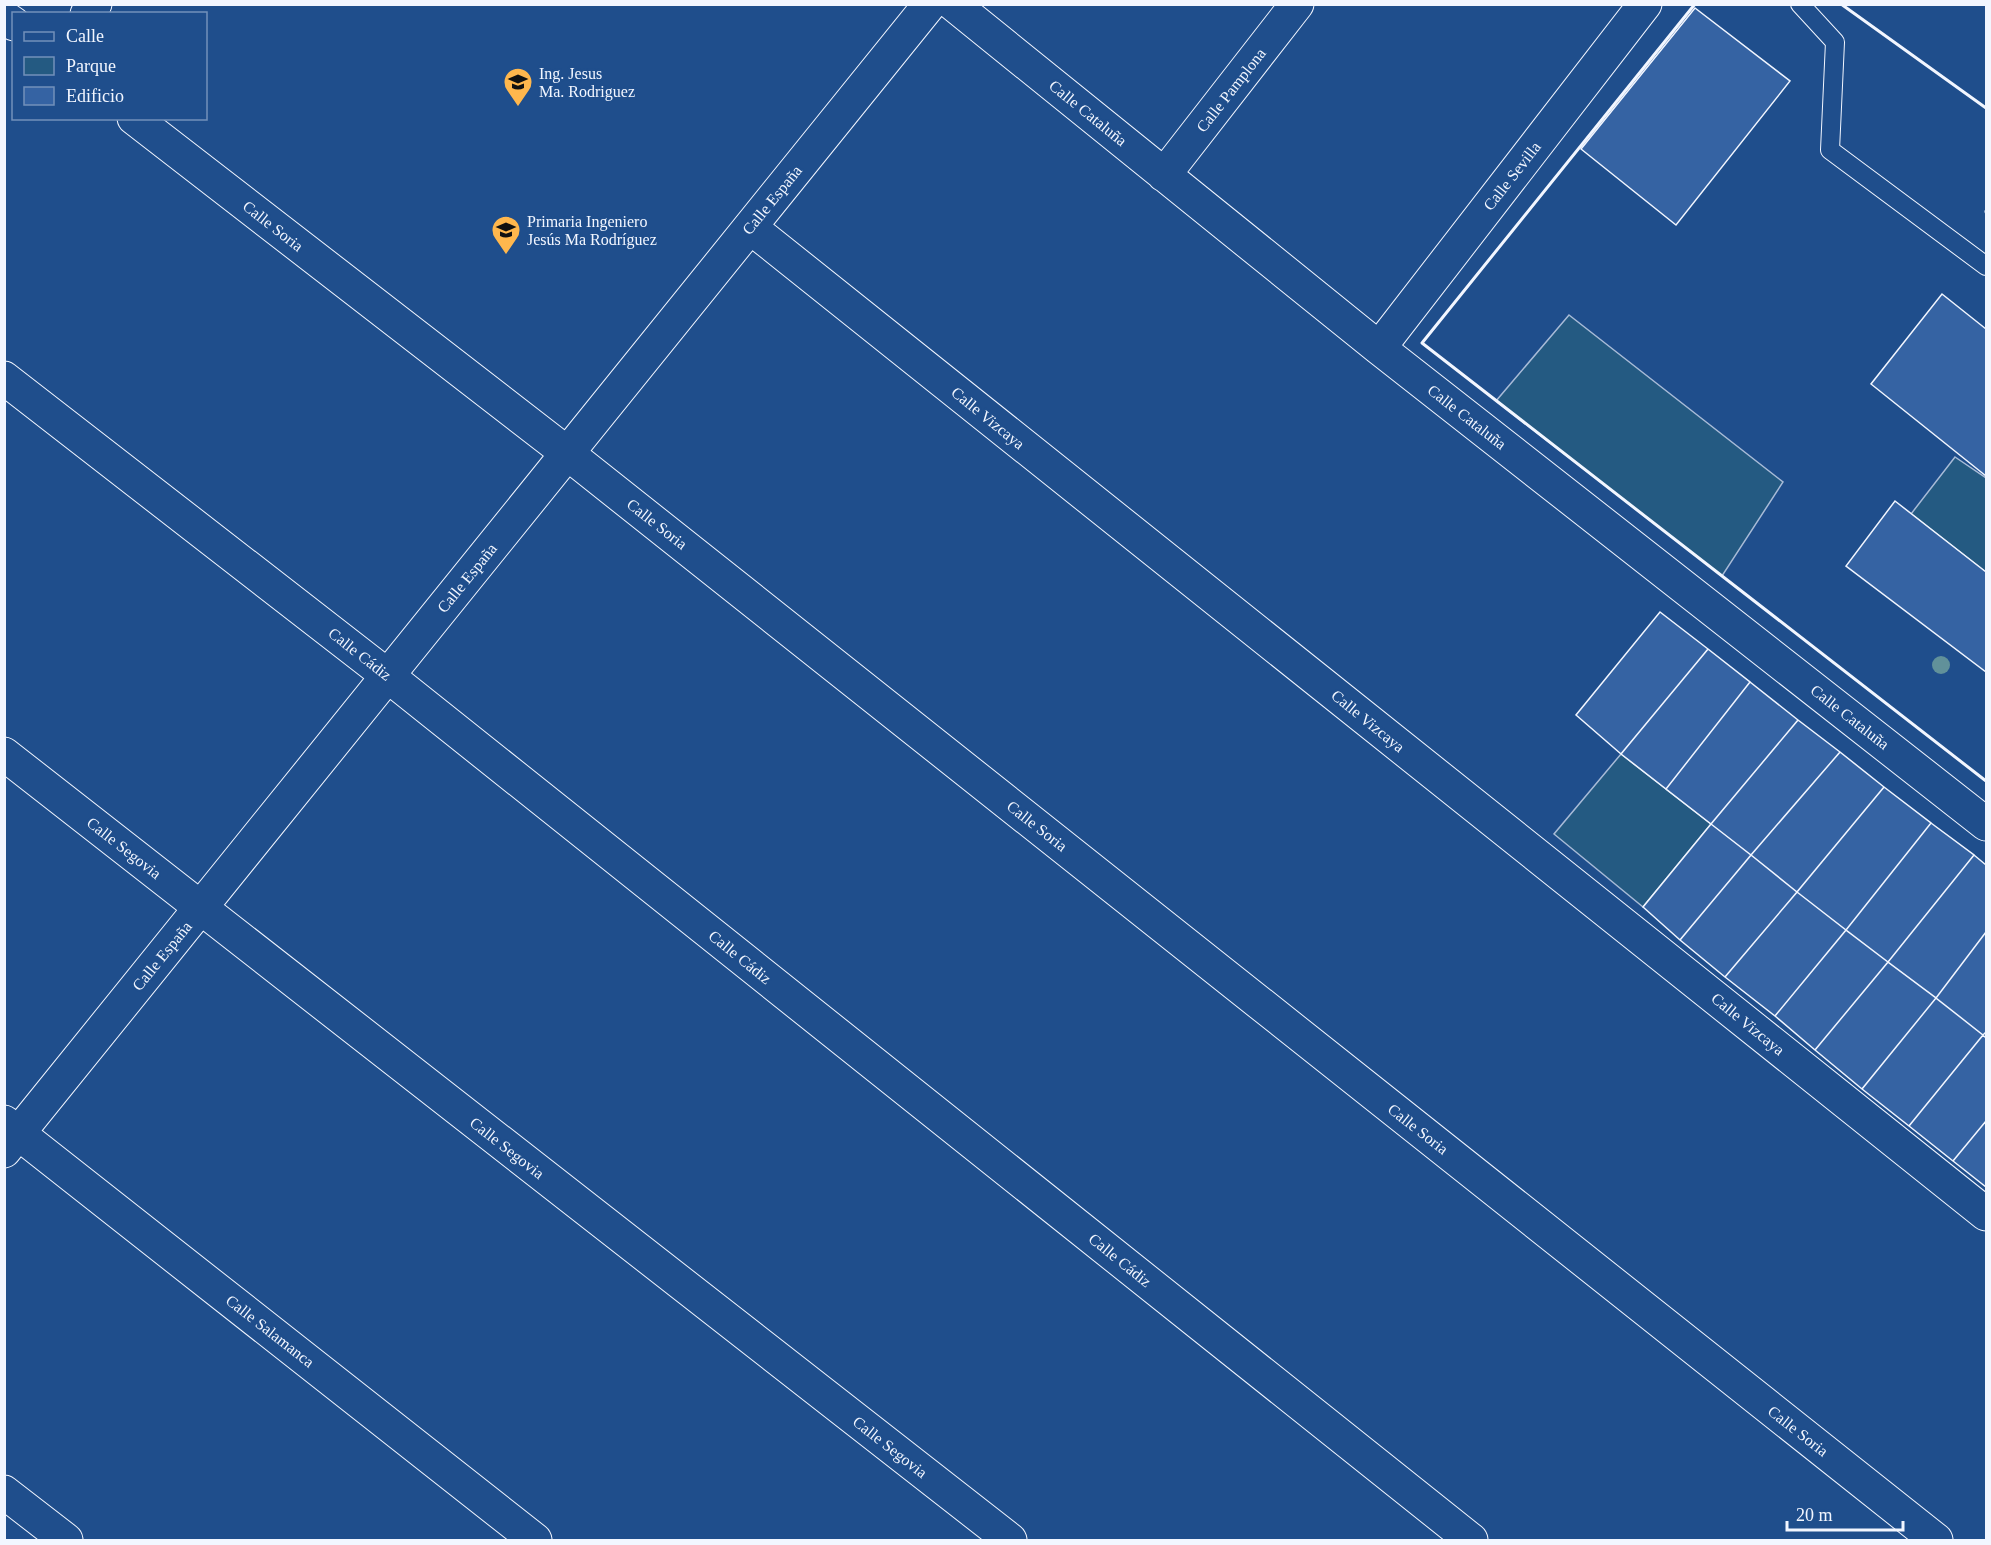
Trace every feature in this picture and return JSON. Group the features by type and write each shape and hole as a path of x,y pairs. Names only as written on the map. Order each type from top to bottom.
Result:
{"street":[{"name":"Calle España","path":"9,1135 201,908 930,4"},
{"name":"Calle Cataluña","path":"954,4 1379,348 1986,824"},
{"name":"Calle Pamplona","path":"1164,175 1297,4"},
{"name":"Calle Sevilla","path":"1379,348 1645,4"},
{"name":"Calle Soria","path":"137,120 567,453 1936,1540"},
{"name":"Calle Vizcaya","path":"750,227 1986,1214"},
{"name":"Calle Cádiz","path":"4,378 388,676 1471,1540"},
{"name":"Calle Segovia","path":"4,754 1010,1540"},
{"name":"Calle Salamanca","path":"9,1135 535,1540"},
{"path":"4,1492 66,1540"}],"lane":[{"path":"1800,4 1834,42 1830,150 1986,266"}],"green space":[{"path":"1569,315 1783,482 1722,576 1496,401"},
{"path":"1955,457 1986,478 1986,572 1911,514"},
{"path":"1621,754 1711,824 1643,907 1554,834"}],"building":[{"path":"1695,8 1790,81 1676,225 1581,149"},
{"path":"1942,294 1986,329 1986,476 1871,384"},
{"path":"1895,501 1986,572 1986,672 1846,566"},
{"path":"1660,612 1708,649 1621,754 1576,715"},
{"path":"1708,649 1750,682 1666,789 1621,754"},
{"path":"1750,682 1798,720 1711,824 1666,789"},
{"path":"1798,720 1840,752 1751,855 1711,824"},
{"path":"1840,752 1884,787 1797,892 1751,855"},
{"path":"1884,787 1931,823 1846,930 1797,892"},
{"path":"1931,823 1974,855 1888,962 1846,930"},
{"path":"1711,824 1751,855 1680,940 1643,907"},
{"path":"1751,855 1797,892 1725,977 1680,940"},
{"path":"1974,855 1986,865 1986,932 1936,998 1888,962"},
{"path":"1797,892 1846,930 1775,1016 1725,977"},
{"path":"1846,930 1888,962 1815,1050 1775,1016"},
{"path":"1986,932 1986,1032 1983,1035 1936,998"},
{"path":"1888,962 1936,998 1862,1089 1815,1050"},
{"path":"1936,998 1983,1035 1909,1126 1862,1089"},
{"path":"1983,1035 1986,1038 1986,1121 1953,1161 1909,1126"},
{"path":"1986,1121 1986,1187 1953,1161"}],"wall":[{"path":"1695,4 1422,343 1986,781"},
{"path":"1841,4 1986,108"}],"place":[{"name":"Ing. Jesus Ma. Rodriguez","path":"518,108"},
{"name":"Primaria Ingeniero Jesús Ma Rodríguez","path":"506,256"}]}
